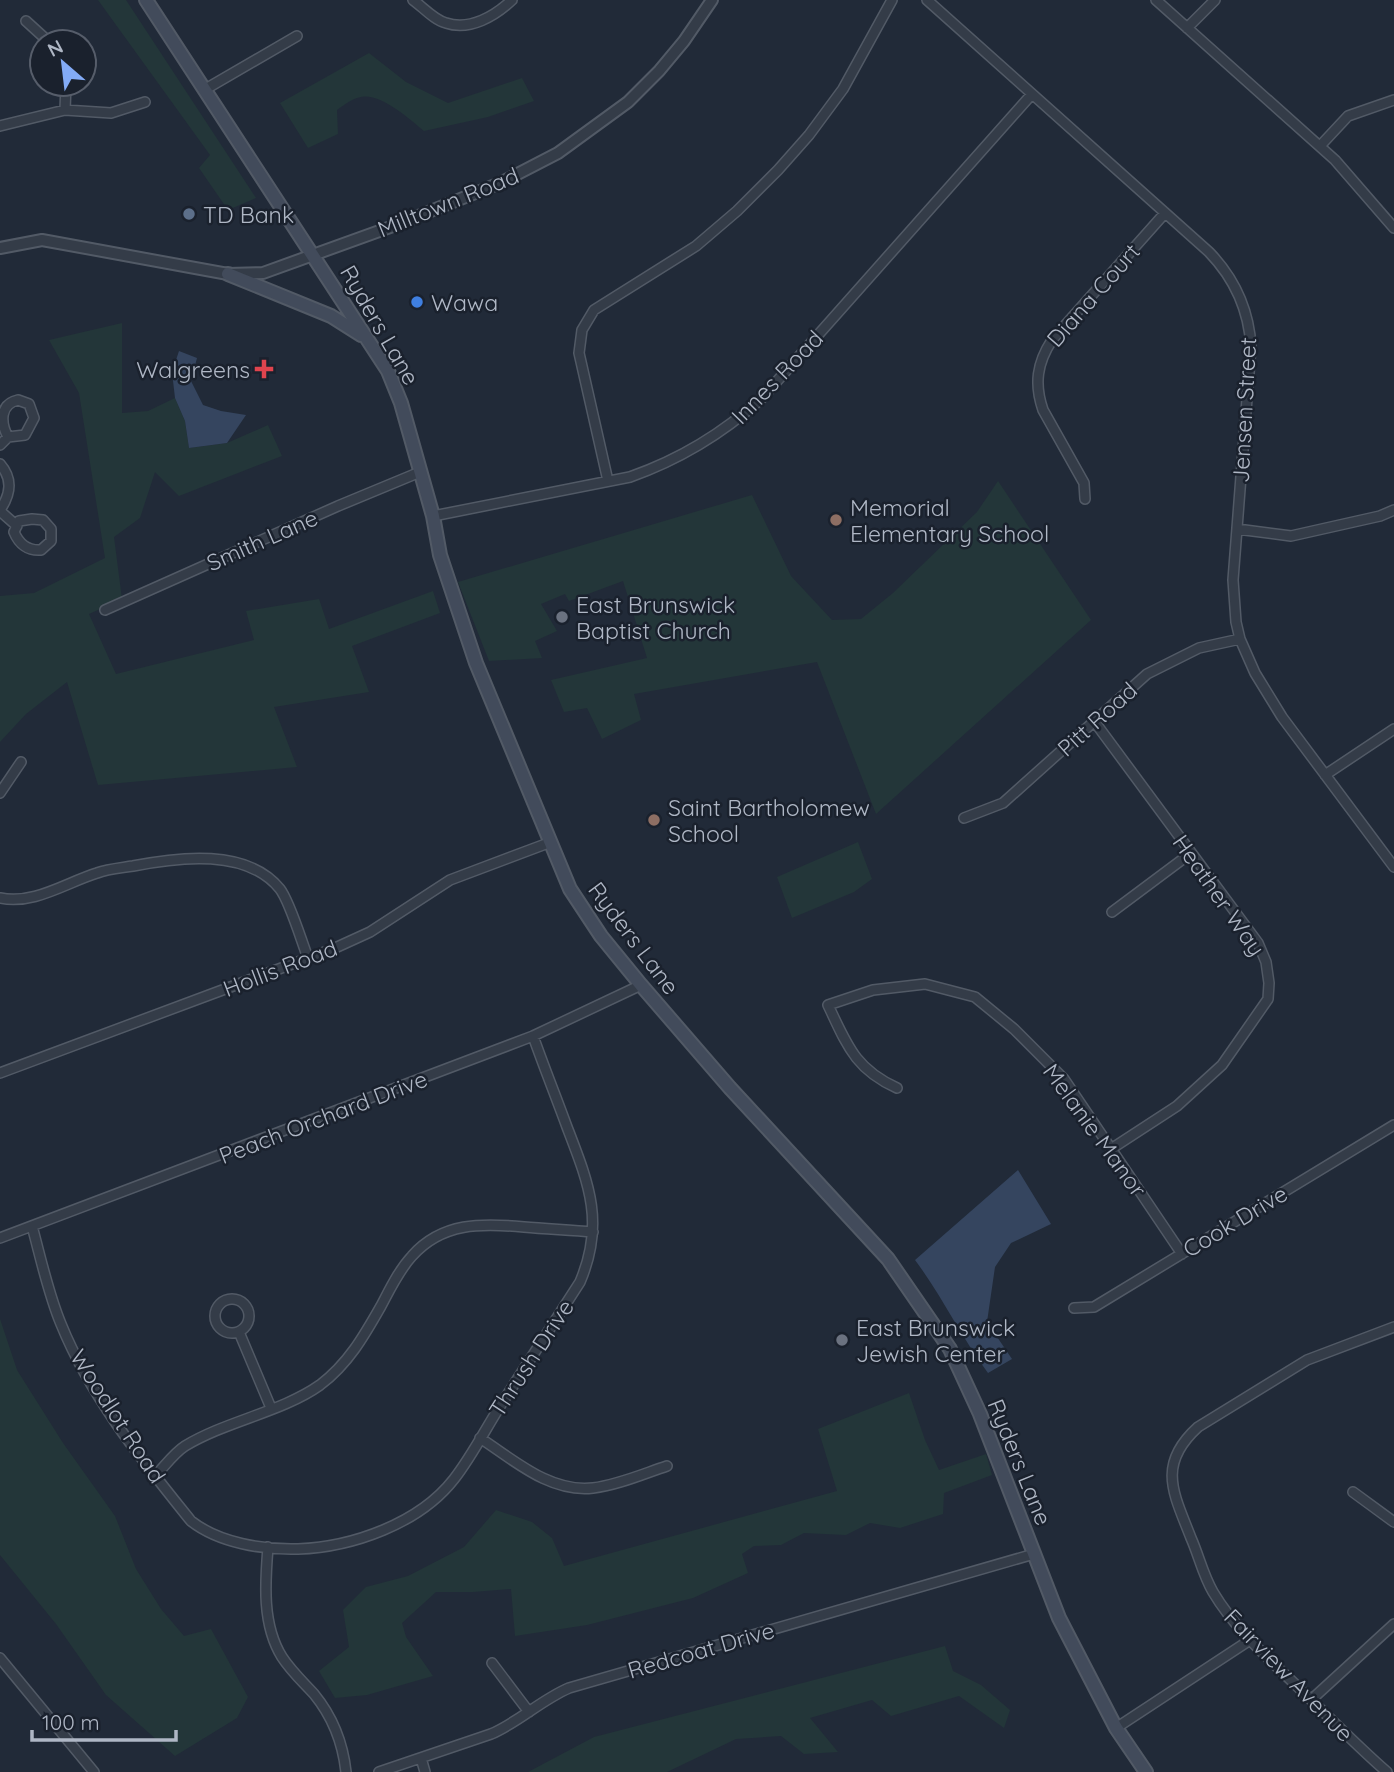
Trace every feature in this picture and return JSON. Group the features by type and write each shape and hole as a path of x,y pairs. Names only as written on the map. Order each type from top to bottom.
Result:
{"main road":[{"name":"Ryders Lane","path":"146,0 388,371 401,403 433,516 440,555 476,663 570,888 601,936 640,985 730,1088 888,1259 950,1349 980,1414 1059,1618 1116,1728 1146,1772"},
{"path":"228,274 331,316 366,338"}],"street":[{"path":"413,0 443,23 463,26 484,20 512,0"},
{"name":"Milltown Road","path":"0,248 42,240 228,274 263,273 396,225 500,183 558,153 628,102 675,51 712,0"},
{"path":"608,481 579,353 587,320 601,304 696,246 737,211 778,170 809,135 843,89 892,0"},
{"name":"Jensen Street","path":"927,0 1209,252 1227,273 1240,296 1248,322 1251,347 1233,580 1240,639 1245,656 1267,694 1394,867"},
{"path":"1156,0 1335,160 1394,228"},
{"path":"1187,28 1214,0"},
{"path":"26,21 34,28"},
{"path":"204,90 297,36"},
{"name":"Innes Road","path":"433,516 608,481 660,466 688,453 741,418 762,398 1032,94"},
{"path":"65,98 65,110"},
{"path":"1320,146 1348,116 1394,100"},
{"path":"0,126 65,110 111,113 145,102"},
{"name":"Diana Court","path":"1085,499 1084,483 1038,397 1039,363 1052,340 1165,213"},
{"path":"0,445 8,437 25,435 32,424 32,408 23,401 11,401 4,410 1,420 8,437"},
{"path":"0,464 6,471 10,485 0,510 17,526"},
{"name":"Smith Lane","path":"106,610 419,472"},
{"path":"1237,529 1290,536 1380,516 1394,510"},
{"name":"Pitt Road","path":"964,818 1003,803 1147,674 1199,648 1240,639"},
{"name":"Heather Way","path":"1094,722 1258,943 1266,962 1269,982 1268,999 1222,1065 1177,1106 1111,1149"},
{"path":"1325,775 1394,729"},
{"path":"0,793 21,762"},
{"name":"Hollis Road","path":"0,1073 308,958 370,932 450,880 551,842"},
{"path":"1112,912 1191,853"},
{"path":"0,898 25,899 111,870 173,858 214,859 248,867 269,878 282,891 308,958"},
{"name":"Melanie Manor","path":"897,1088 876,1079 850,1051 828,1005 873,990 925,984 975,997 1014,1029 1064,1079 1182,1254"},
{"name":"Peach Orchard Drive","path":"0,1238 533,1036 640,985"},
{"name":"Thrush Drive","path":"268,1547 300,1549 335,1545 379,1532 419,1510 453,1480 580,1282 589,1256 593,1232 594,1213 589,1185 533,1036"},
{"name":"Cook Drive","path":"1074,1308 1094,1307 1394,1125"},
{"path":"155,1476 182,1447 311,1390 343,1364 363,1338 407,1262 421,1247 438,1235 457,1227 477,1224 593,1232"},
{"name":"Woodlot Road","path":"32,1226 60,1323 73,1350 127,1439 191,1521 200,1528 243,1543 268,1547"},
{"name":"Fairview Avenue","path":"1387,1772 1250,1640 1224,1609 1203,1573 1171,1481 1178,1453 1198,1427 1307,1360 1394,1327"},
{"path":"239,1332 271,1408"},
{"path":"480,1438 548,1481 574,1488 601,1487 667,1466"},
{"path":"1353,1492 1394,1522"},
{"path":"268,1547 264,1587 273,1638 281,1656 328,1714 344,1755 346,1772"},
{"name":"Redcoat Drive","path":"379,1772 508,1727 555,1693 569,1688 1034,1554"},
{"path":"1311,1700 1394,1623"},
{"path":"1116,1728 1250,1640"},
{"path":"0,1658 94,1772"},
{"path":"492,1663 528,1712"},
{"path":"421,1758 425,1772"}],"shaded area":[{"path":"98,0 126,0 256,198 228,210 199,168 210,155"},
{"path":"369,53 406,82 448,103 522,78 534,101 488,117 424,131 386,103 361,97 337,110 338,134 308,148 280,103"},
{"path":"122,323 122,413 148,411 175,398 185,421 189,448 227,443 268,425 282,456 179,496 155,472 140,518 114,537 122,599 89,614 116,674 254,640 246,611 319,599 329,629 433,591 440,613 352,646 369,692 274,707 297,767 98,785 67,682 26,714 0,742 0,596 34,593 105,558 79,393 49,340"},
{"path":"998,481 1091,620 876,814 817,662 634,694 641,720 602,739 587,708 564,712 551,680 647,658 623,581 569,601 565,594 541,604 557,631 535,641 542,658 489,661 458,582 752,495 791,576 832,620 861,619 893,593 977,512"},
{"path":"858,842 872,879 854,892 792,918 777,877"},
{"path":"0,1319 17,1370 63,1443 115,1516 136,1569 161,1609 184,1636 211,1629 248,1697 237,1718 175,1756 106,1695 56,1624 0,1555"},
{"path":"909,1393 925,1440 939,1470 986,1454 992,1475 944,1493 943,1514 900,1528 870,1523 846,1535 804,1533 781,1545 754,1546 742,1554 748,1573 693,1598 587,1625 515,1636 511,1589 436,1592 402,1623 406,1637 433,1676 367,1695 335,1698 319,1671 349,1647 343,1610 366,1587 408,1576 464,1547 496,1510 532,1522 552,1538 564,1566 837,1491 818,1429"},
{"path":"945,1646 953,1671 981,1685 1010,1710 1004,1728 959,1696 891,1716 872,1700 810,1718 838,1752 804,1754 781,1736 736,1739 667,1772 528,1772 594,1737"}],"water":[{"path":"179,351 197,358 191,381 203,405 246,415 227,443 189,448 185,421 175,398 172,372"},
{"path":"1018,1170 1051,1224 1011,1243 995,1267 987,1322 1012,1359 988,1373 915,1260"}],"place":[{"name":"TD Bank","path":"189,214"},
{"name":"Wawa","path":"417,302"},
{"name":"Walgreens","path":"264,369"},
{"name":"Memorial Elementary School","path":"836,520"},
{"name":"East Brunswick Baptist Church","path":"562,617"},
{"name":"Saint Bartholomew School","path":"654,820"},
{"name":"East Brunswick Jewish Center","path":"842,1340"}]}
